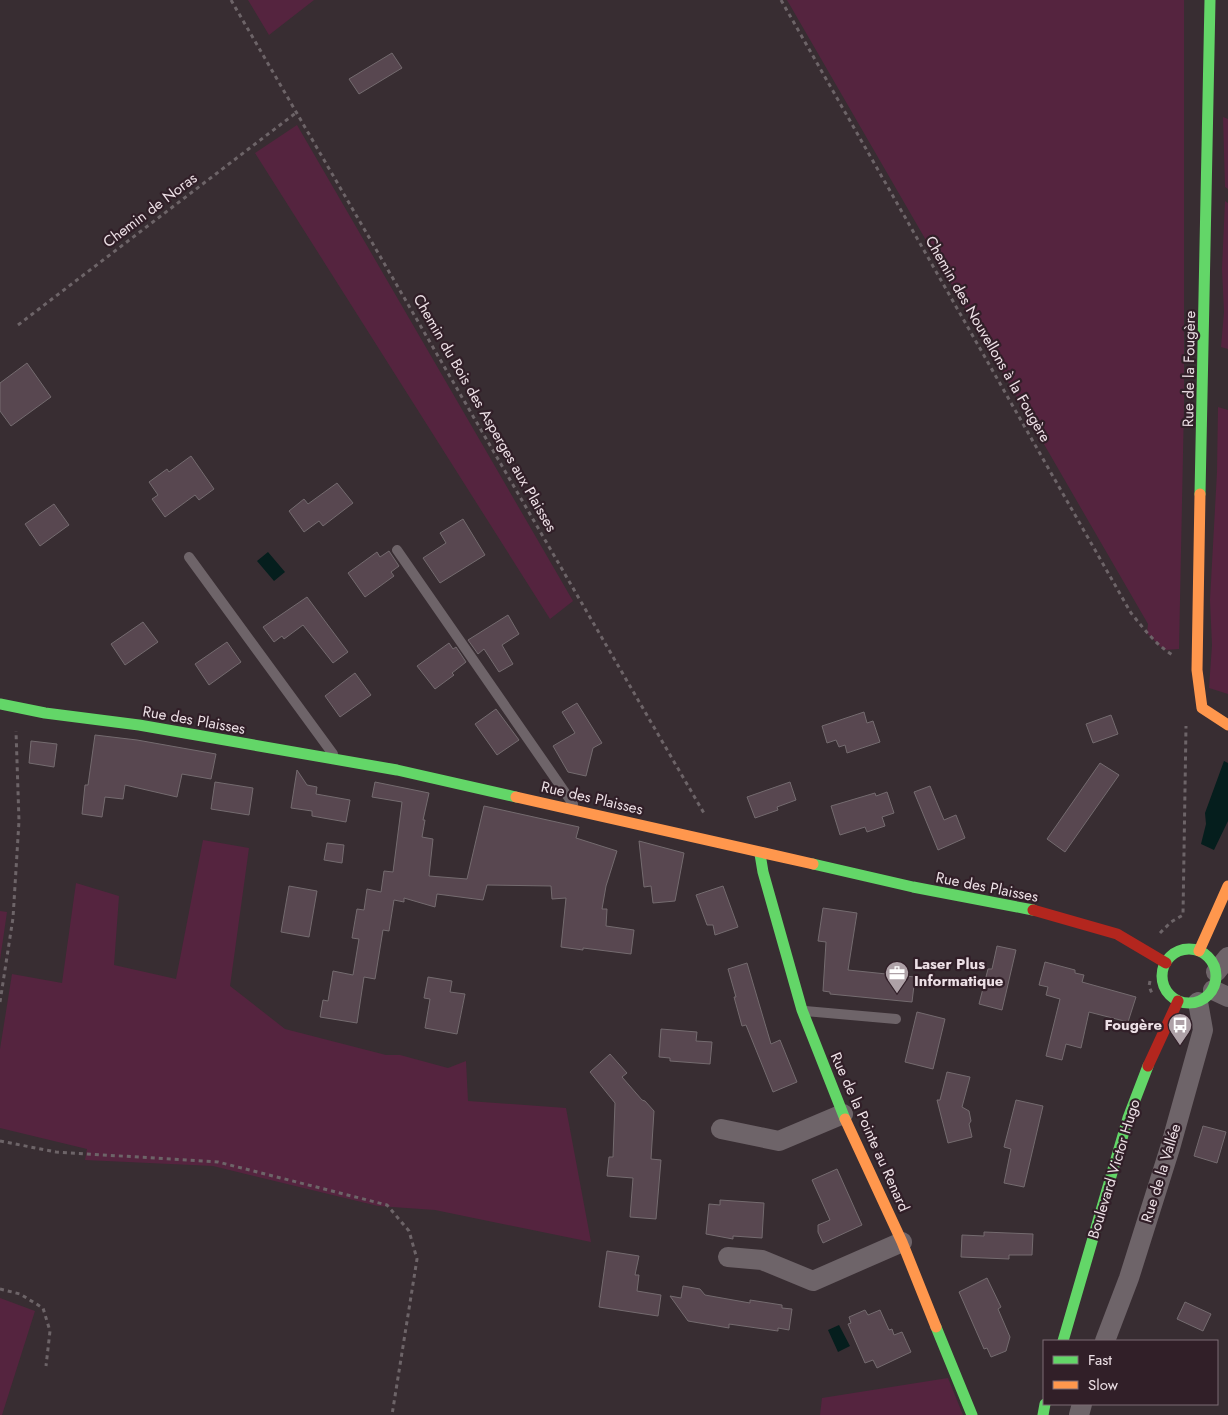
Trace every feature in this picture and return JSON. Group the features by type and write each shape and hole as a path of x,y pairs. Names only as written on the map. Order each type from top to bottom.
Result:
{"street":[{"name":"Rue de la Fougère","path":"1210,0 1198,670 1202,708 1228,725"},
{"name":"Rue des Plaisses","path":"0,704 45,713 139,725 397,770 708,840 760,854 1038,912 1117,934 1166,963"},
{"name":"Rue de la Pointe au Renard","path":"760,854 763,872 802,1010 843,1114 902,1242 972,1415"},
{"path":"1199,951 1228,886"},
{"path":"1184,949 1199,951 1213,963 1217,984 1184,1003 1178,1001 1167,992 1164,985 1163,970 1170,957 1184,949"},
{"name":"Rue de la Vallée","path":"1105,1340 1170,1148 1217,984"},
{"name":"Boulevard Victor Hugo","path":"1063,1340 1128,1118 1144,1074 1178,1001"},
{"path":"720,1129 779,1141 843,1114"},
{"path":"728,1257 762,1260 813,1281 902,1242"}],"lane":[{"path":"397,550 577,810"},
{"path":"189,558 337,760"},
{"path":"802,1010 896,1019"}],"path":[{"name":"Chemin du Bois des Asperges aux Plaisses","path":"231,0 704,813 708,840"},
{"name":"Chemin des Nouvellons à la Fougère","path":"781,0 1131,613 1164,650 1198,670"},
{"name":"Chemin de Noras","path":"18,325 297,112"},
{"path":"0,1002 13,918 20,820 15,706"},
{"path":"0,1141 56,1152 218,1162 387,1205 409,1230 417,1259 392,1415"},
{"path":"0,1289 20,1294 43,1308 50,1331 46,1366"}],"shaded area":[{"path":"248,0 314,0 269,35"},
{"path":"787,0 1184,0 1184,405 1179,649 1164,650 1147,633 1148,624"},
{"path":"1223,117 1228,119 1228,189 1225,187"},
{"path":"297,125 573,601 550,619 255,153"},
{"path":"1225,201 1228,203 1228,349 1221,347 1224,312 1222,269"},
{"path":"1218,407 1228,410 1228,694 1209,688 1212,645 1210,600 1217,472"},
{"path":"268,552 285,572 274,581 257,561"},
{"path":"1224,761 1228,763 1228,821 1214,850 1201,844 1206,824 1205,813"},
{"path":"203,840 249,848 230,986 285,1029 386,1055 400,1055 448,1068 466,1061 468,1101 566,1108 591,1242 435,1210 378,1206 213,1166 85,1160 87,1149 0,1128 0,1049 12,974 62,983 76,883 119,896 114,965 176,979"},
{"path":"0,911 7,912 0,960"},
{"path":"0,1298 35,1311 2,1415 0,1415"},
{"path":"839,1325 850,1346 838,1352 828,1330"},
{"path":"948,1378 963,1415 820,1415 822,1398"}],"building":[{"path":"392,53 402,68 359,94 349,79"},
{"path":"27,363 51,397 11,426 0,411 0,383"},
{"path":"191,456 214,489 199,500 195,495 165,517 152,499 158,495 149,482 167,469 169,472"},
{"path":"337,483 353,503 323,526 319,521 304,532 289,511 304,499 308,504"},
{"path":"54,504 69,525 40,546 25,524"},
{"path":"463,519 485,555 440,583 423,558 446,543 440,533"},
{"path":"389,551 399,566 391,572 394,576 365,597 348,573 377,552 380,557"},
{"path":"307,597 348,652 333,663 303,625 284,639 282,636 274,642 263,627"},
{"path":"508,615 519,634 502,645 513,664 499,672 484,649 478,654 468,640"},
{"path":"143,622 158,642 125,665 111,644"},
{"path":"227,642 241,662 209,685 195,664"},
{"path":"449,643 453,649 456,647 466,662 452,673 454,675 435,689 417,666"},
{"path":"355,673 371,695 340,717 325,696"},
{"path":"577,703 602,743 593,748 586,776 568,772 553,746 575,733 562,712"},
{"path":"496,709 519,740 497,755 475,724"},
{"path":"864,712 867,723 873,721 880,742 847,753 845,745 839,747 836,740 827,743 822,726"},
{"path":"1111,715 1118,734 1093,743 1086,724"},
{"path":"95,735 137,740 216,754 211,779 182,774 177,797 125,785 123,799 105,797 102,817 82,814 85,785 88,785"},
{"path":"31,741 57,744 54,767 29,763"},
{"path":"1100,763 1119,775 1065,852 1047,839"},
{"path":"297,770 307,785 317,787 316,794 350,800 346,822 312,816 312,811 291,808"},
{"path":"215,782 253,788 249,815 211,809"},
{"path":"375,782 429,793 423,820 425,820 422,837 433,839 429,876 467,879 484,806 579,827 576,838 617,851 606,886 602,909 607,909 606,926 634,930 631,954 561,947 566,898 552,899 551,886 487,885 483,900 437,894 435,907 404,898 404,902 394,900 389,931 383,930 375,979 364,977 357,1023 320,1017 323,1000 328,1001 333,971 353,975 359,939 352,938 357,909 364,910 367,889 381,892 384,871 393,872 402,802 372,797"},
{"path":"790,782 796,800 777,807 778,810 755,818 747,797"},
{"path":"930,786 944,820 956,815 965,838 938,850 914,792"},
{"path":"887,792 894,813 882,817 885,826 867,832 865,827 840,835 831,806 875,793 876,796"},
{"path":"639,841 684,853 675,901 653,903 651,886 644,887"},
{"path":"327,843 344,845 342,863 324,860"},
{"path":"289,886 317,891 309,937 281,932"},
{"path":"723,886 738,927 715,935 713,925 707,925 696,895"},
{"path":"823,908 857,913 848,970 915,977 912,1002 830,994 830,992 823,991 826,942 818,941"},
{"path":"997,946 1016,950 1002,1010 979,1004 988,969 992,969"},
{"path":"1045,962 1075,970 1075,973 1084,975 1082,982 1136,997 1128,1022 1089,1012 1081,1048 1066,1044 1062,1060 1046,1056 1060,999 1046,995 1048,987 1039,985"},
{"path":"747,963 771,1044 780,1040 797,1082 773,1092 746,1025 742,1026 728,969"},
{"path":"428,977 452,981 450,992 465,994 457,1034 425,1028 430,999 424,998"},
{"path":"917,1012 945,1019 933,1069 905,1062"},
{"path":"661,1029 697,1032 696,1041 712,1042 710,1064 670,1061 670,1058 659,1057"},
{"path":"610,1054 627,1073 622,1077 654,1111 651,1159 661,1160 656,1219 630,1217 633,1178 607,1176 609,1157 613,1157 615,1103 590,1072"},
{"path":"947,1072 970,1077 962,1107 969,1111 972,1137 948,1143 937,1100 940,1100"},
{"path":"1016,1100 1043,1106 1024,1187 1004,1183 1011,1149 1004,1147"},
{"path":"1203,1126 1226,1132 1217,1163 1194,1156"},
{"path":"837,1169 862,1225 823,1243 818,1232 818,1225 830,1220 812,1180"},
{"path":"720,1200 764,1203 762,1238 733,1236 733,1239 706,1234 709,1204 720,1205"},
{"path":"984,1232 1033,1234 1032,1255 1009,1255 1009,1259 961,1257 962,1235 984,1236"},
{"path":"607,1251 639,1256 635,1275 639,1275 637,1291 661,1295 658,1316 599,1307"},
{"path":"987,1278 1001,1307 998,1309 1010,1337 1006,1351 991,1357 987,1348 984,1349 959,1292"},
{"path":"683,1286 700,1289 705,1295 750,1303 750,1300 782,1305 782,1308 792,1309 789,1330 778,1328 778,1331 729,1324 729,1328 688,1321 670,1296 681,1298"},
{"path":"1185,1302 1211,1314 1203,1331 1177,1319"},
{"path":"865,1310 868,1315 880,1310 889,1330 892,1329 894,1335 902,1332 911,1352 877,1368 873,1360 865,1363 848,1324 851,1323 849,1317"}],"traffic: fast":[{"path":"1200,494 1210,0"},
{"path":"0,704 45,713 139,725 397,770 516,797"},
{"path":"760,854 763,872 802,1010 845,1119"},
{"path":"813,864 913,887 1033,910"},
{"path":"1189,949 1199,951 1208,957 1214,966 1216,976 1214,986 1208,995 1199,1001 1189,1003 1179,1001 1170,995 1164,986 1162,976 1164,966 1170,957 1179,951 1189,949"},
{"path":"1063,1340 1128,1118 1148,1066"},
{"path":"936,1327 972,1415"},
{"path":"1043,1415 1045,1405"}],"traffic: slow":[{"path":"1200,494 1197,670 1202,708 1228,725"},
{"path":"516,797 813,864"},
{"path":"1199,951 1228,886"},
{"path":"845,1119 902,1242 936,1327"}],"traffic: jam":[{"path":"1033,910 1117,934 1166,963"},
{"path":"1148,1066 1178,1001"}],"place":[{"name":"Laser Plus Informatique","path":"897,994"},
{"name":"Fougère","path":"1180,1046"}]}
